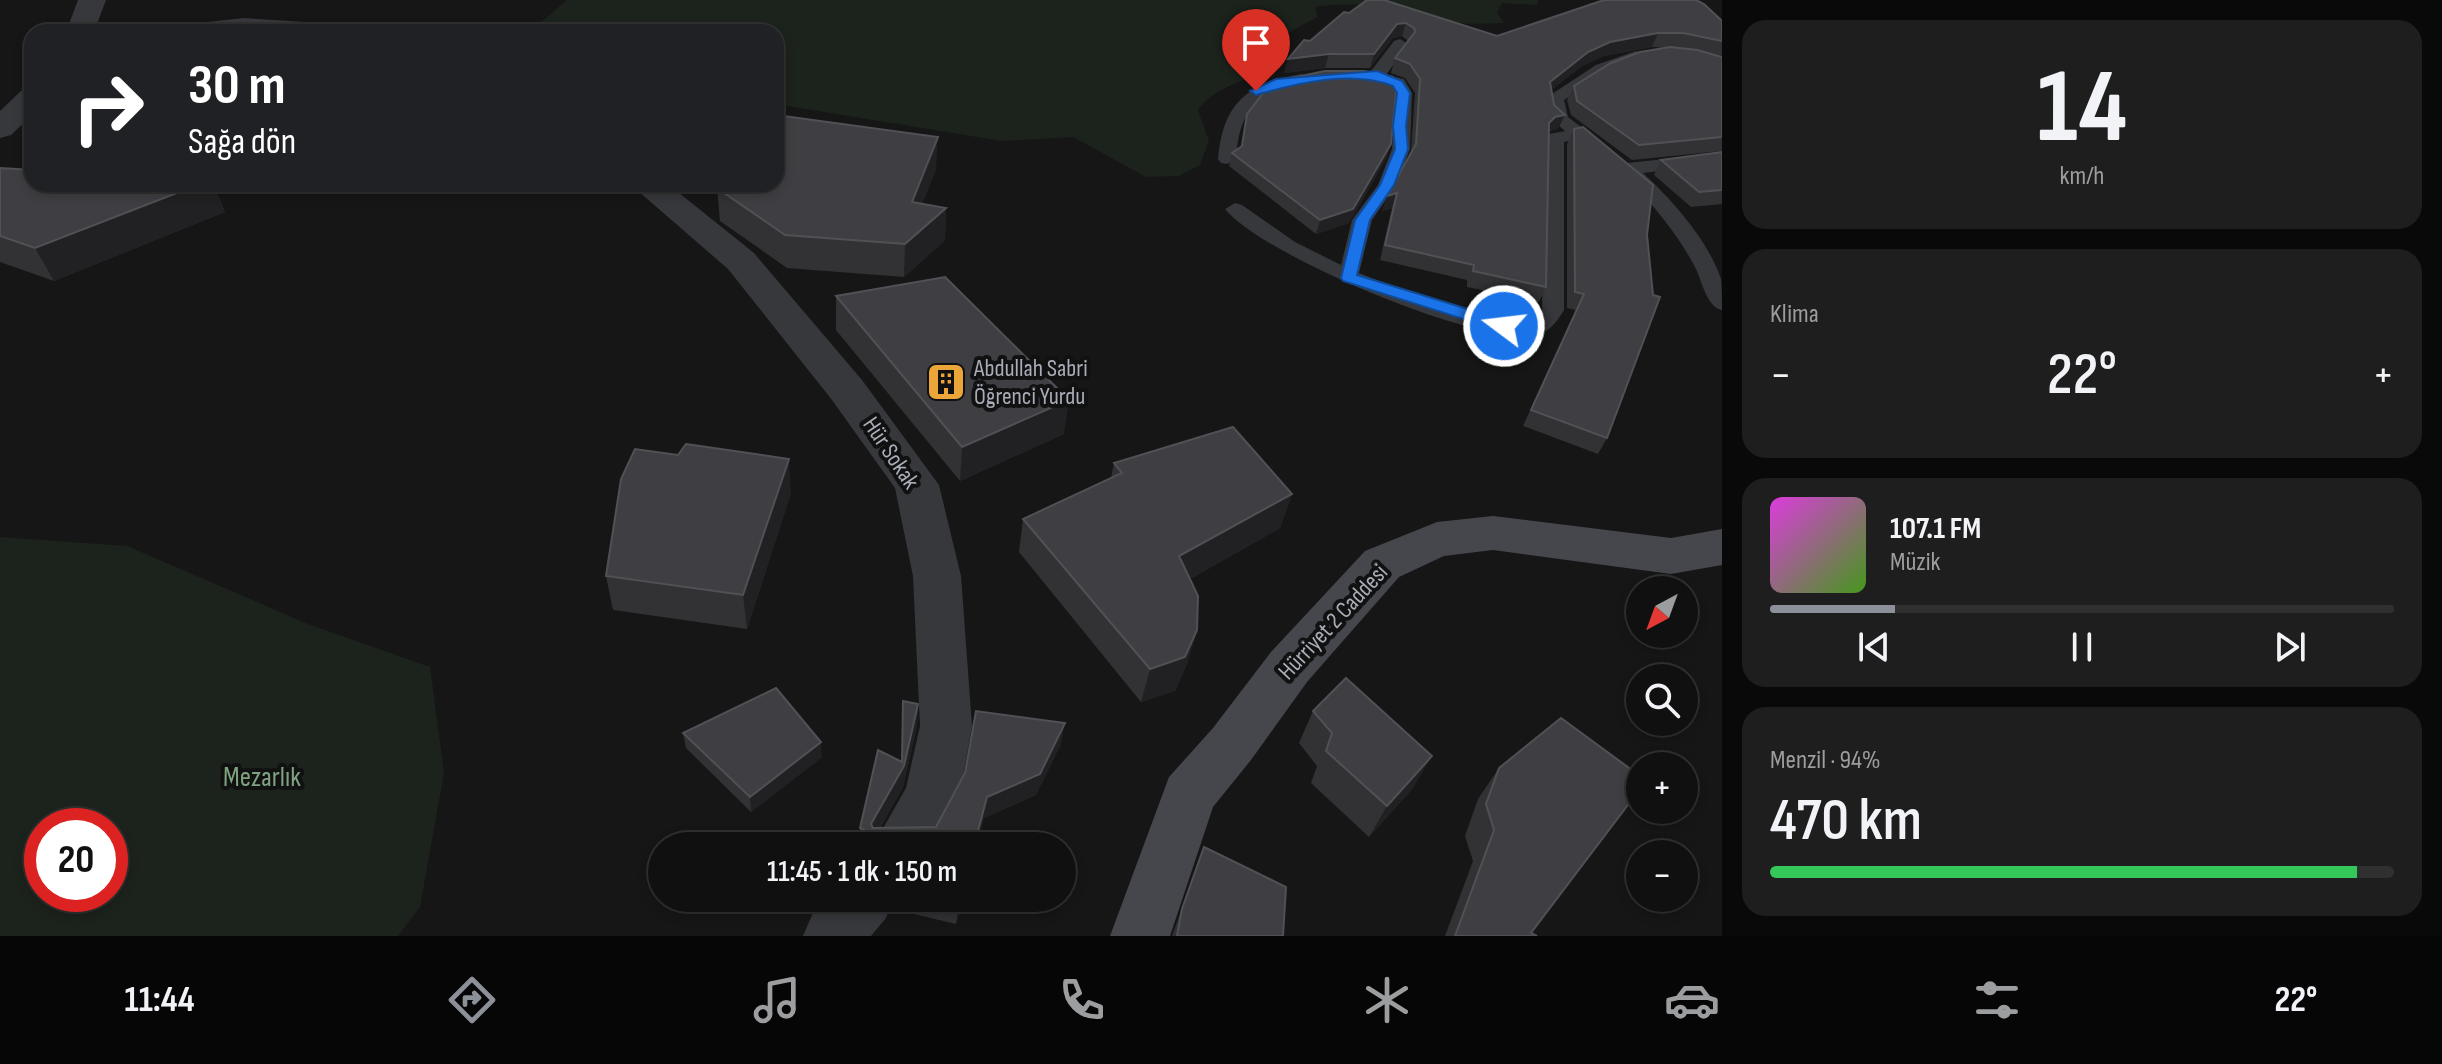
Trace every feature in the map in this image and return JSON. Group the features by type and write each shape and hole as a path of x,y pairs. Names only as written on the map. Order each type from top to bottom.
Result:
{"street":[{"path":"83,24 92,0"},
{"path":"0,128 24,106"},
{"name":"Hür Sokak","path":"657,192 741,261 847,390 917,485 937,576 946,726 932,794 910,832"},
{"name":"Hürriyet 2 Caddesi","path":"1140,936 1189,794 1232,744 1289,667 1382,564 1437,539 1493,533 1671,556 1722,547"},
{"path":"833,936 853,912"}],"lane":[{"path":"1377,75 1400,44"},
{"path":"1597,146 1560,119 1555,98 1602,68 1660,51"},
{"path":"1348,278 1362,220 1387,185 1401,149 1404,93 1398,83 1377,75 1350,76"},
{"path":"1227,159 1227,141 1236,118 1245,101 1256,91 1276,83 1323,77"},
{"path":"1235,209 1294,250 1348,278 1504,326 1531,329 1547,322 1553,310 1555,138 1580,133"},
{"path":"1722,158 1622,165 1662,200 1678,221 1702,260 1722,304"}],"green space":[{"path":"567,0 1539,0 1536,5 1502,3 1497,13 1504,23 1487,24 1444,22 1362,5 1315,7 1318,17 1276,39 1279,62 1272,72 1222,90 1198,110 1209,141 1200,165 1179,176 1146,177 1073,137 1001,141 784,105 784,24 539,24"},
{"name":"Mezarlık","path":"0,537 127,546 308,624 430,667 444,773 420,907 398,936 0,936"}],"building":[{"path":"1367,0 1384,0 1497,36 1604,0 1696,0 1722,21 1722,41 1683,33 1658,33 1610,42 1588,52 1550,82 1554,105 1565,115 1555,117 1549,123 1546,287 1473,271 1474,265 1385,245 1397,193 1387,196 1416,144 1420,79 1410,64 1395,58 1415,32 1414,28 1406,23 1397,24 1374,54 1329,54 1288,59 1304,40 1310,41 1344,12 1349,13"},
{"path":"1670,47 1722,57 1722,137 1639,145 1577,101 1574,86 1611,63 1640,52"},
{"path":"1325,71 1364,71 1393,77 1397,84 1391,144 1353,209 1320,220 1232,153 1242,146 1247,114 1272,82"},
{"path":"784,116 938,137 912,202 946,208 905,244 785,235 723,192 784,192"},
{"path":"1583,127 1653,185 1647,235 1653,295 1660,297 1607,438 1531,410 1584,294 1575,292 1574,129"},
{"path":"1722,152 1722,190 1699,192 1661,160"},
{"path":"0,168 24,170 24,192 179,192 35,248 0,236"},
{"name":"Abdullah Sabri Öğrenci Yurdu","path":"945,277 1069,400 962,447 836,296"},
{"path":"1233,427 1292,494 1179,556 1198,596 1197,630 1185,657 1150,669 1023,519 1122,473 1114,463"},
{"path":"686,444 789,459 743,595 606,576 621,479 635,449 678,455"},
{"path":"1346,678 1432,756 1387,806 1326,751 1332,733 1313,711"},
{"path":"776,688 821,742 750,797 683,733"},
{"path":"903,701 918,704 904,766 871,824 873,828 936,827 965,773 976,711 1065,723 1040,774 987,797 978,832 864,832 860,828 878,750 902,762"},
{"path":"1561,718 1626,766 1626,807 1531,933 1537,936 1455,936 1494,830 1486,804 1499,768"},
{"path":"1204,847 1286,887 1283,936 1177,936 1182,909"}],"place":[{"name":"Abdullah Sabri Öğrenci Yurdu","path":"946,382"}],"route":[{"path":"1256,91 1276,83 1364,75 1377,75 1398,83 1404,93 1401,149 1387,185 1362,220 1348,278 1504,326"}]}
